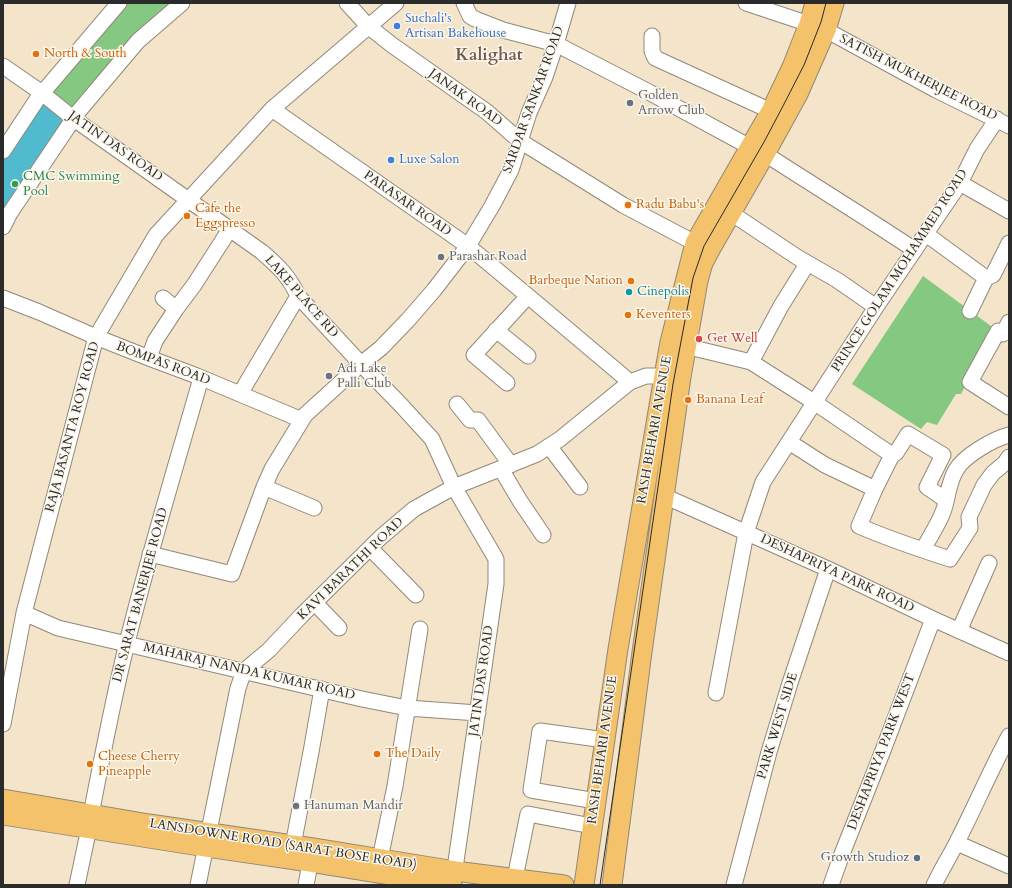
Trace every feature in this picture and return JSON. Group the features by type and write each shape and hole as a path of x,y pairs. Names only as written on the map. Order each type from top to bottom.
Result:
{"main road":[{"name":"RASH BEHARI AVENUE","path":"584,885 618,649 673,376 695,243 798,94 818,27 815,3"},
{"name":"RASH BEHARI AVENUE","path":"679,344 704,263 731,213 758,151 770,111 792,67 834,3"},
{"name":"RASH BEHARI AVENUE","path":"612,885 664,496 673,376"},
{"path":"618,649 642,652"},
{"path":"3,799 90,821"},
{"path":"3,814 90,821 312,855 453,880"},
{"name":"LANSDOWNE ROAD (SARAT BOSE ROAD)","path":"207,840 293,846 312,855 380,859 453,880 515,878 564,885"}],"street":[{"path":"3,150 38,98 119,3"},
{"path":"3,227 10,213 78,112 138,41 182,3"},
{"name":"JANAK ROAD","path":"347,3 368,26 392,45 487,112 520,141 623,205 695,243"},
{"name":"RAJA BASANTA ROY ROAD","path":"3,724 24,613 96,337 156,235 188,199 272,109 396,3"},
{"path":"464,3 470,16 475,19 503,30 556,44 758,151 861,214 914,250"},
{"name":"SARDAR SANKAR ROAD","path":"150,554 232,574 272,469 304,416 361,364 381,348 408,320 434,290 468,246 492,206 511,170 529,113 545,78 568,3"},
{"path":"746,3 818,27"},
{"name":"SATISH MUKHERJEE ROAD","path":"818,27 936,90 1003,123"},
{"path":"652,36 652,51 655,58 770,111"},
{"name":"JATIN DAS ROAD","path":"3,66 42,93 74,119 188,199"},
{"name":"PARASAR ROAD","path":"272,109 468,246 630,382"},
{"name":"PRINCE GOLAM MOHAMMED ROAD","path":"789,442 876,307 960,183 977,149 1003,123"},
{"path":"960,183 1009,211"},
{"name":"LAKE PLACE RD","path":"188,199 262,252 275,264 293,284 298,296 432,439 454,487"},
{"path":"731,213 807,263 837,280 876,307"},
{"path":"149,358 155,341 194,285 230,229"},
{"path":"926,234 986,278"},
{"path":"970,311 986,278 993,275 1009,243"},
{"path":"752,362 781,306 807,263"},
{"path":"240,394 298,296"},
{"path":"507,383 474,355 528,296"},
{"name":"BOMPAS ROAD","path":"3,298 302,420"},
{"path":"163,298 176,309"},
{"path":"1009,322 1003,334 998,331 970,382 1009,407"},
{"path":"496,330 528,356"},
{"path":"679,344 752,362 814,402 892,456"},
{"name":"KAVI BARATHI ROAD","path":"244,671 269,650 370,548 414,509 454,487 537,454 560,439 630,382 646,376 673,376"},
{"name":"DR SARAT BANERJEE ROAD","path":"77,885 127,644 150,554 201,378"},
{"path":"457,404 470,420 478,420 506,467 520,501 544,535"},
{"path":"946,500 927,487 943,455 908,434 896,453 892,456 875,489 859,526 884,537 950,559 970,528 969,517 984,485 992,473 1005,463 1009,457"},
{"path":"922,550 943,512 955,471 961,463 984,446 1001,437 1009,435"},
{"path":"716,693 746,533 763,482 789,442 825,465 875,489"},
{"path":"549,446 580,487"},
{"path":"264,487 314,508"},
{"name":"JATIN DAS ROAD","path":"453,880 496,584 496,559 454,487"},
{"name":"DESHAPRIYA PARK ROAD","path":"664,496 828,569 1009,653"},
{"path":"370,548 416,595"},
{"path":"959,630 989,563"},
{"name":"PARK WEST SIDE","path":"734,885 769,752 828,569"},
{"path":"315,603 339,628"},
{"name":"MAHARAJ NANDA KUMAR ROAD","path":"24,613 58,628 407,708 478,713"},
{"name":"DESHAPRIYA PARK WEST","path":"831,885 933,619"},
{"path":"380,859 395,786 420,630"},
{"path":"198,885 238,688 244,671"},
{"path":"293,846 322,689"},
{"path":"596,801 531,790 534,768 540,731 605,740"},
{"path":"934,885 957,842 1009,736"},
{"path":"515,878 528,814 592,826"},
{"path":"957,842 1009,866"},
{"path":"306,885 312,855"}],"green space":[{"path":"122,3 178,3 73,114 45,93"},
{"path":"923,276 995,329 961,394 956,394 937,425 927,422 921,429 852,384"}],"water":[{"name":"CMC Swimming Pool","path":"43,97 70,119 3,221 3,156"}],"tram line":[{"path":"600,885 673,384 693,278 704,246 764,142 804,65 821,22 826,3"}],"place":[{"name":"Suchali's Artisan Bakehouse","path":"397,26"},
{"name":"North & South","path":"36,54"},
{"name":"Golden Arrow Club","path":"630,103"},
{"name":"Luxe Salon","path":"391,160"},
{"name":"CMC Swimming Pool","path":"15,184"},
{"name":"Radu Babu's","path":"628,205"},
{"name":"Cafe the Eggspresso","path":"187,216"},
{"name":"Parashar Road","path":"441,257"},
{"name":"Barbeque Nation","path":"631,281"},
{"name":"Cinepolis","path":"629,292"},
{"name":"Keventers","path":"628,315"},
{"name":"Get Well","path":"699,339"},
{"name":"Adi Lake Palli Club","path":"329,376"},
{"name":"Banana Leaf","path":"688,400"},
{"name":"The Daily","path":"377,754"},
{"name":"Cheese Cherry Pineapple","path":"90,764"},
{"name":"Hanuman Mandir","path":"296,806"},
{"name":"Growth Studioz","path":"917,858"}],"district":[{"name":"Kalighat","path":"489,56"}]}
